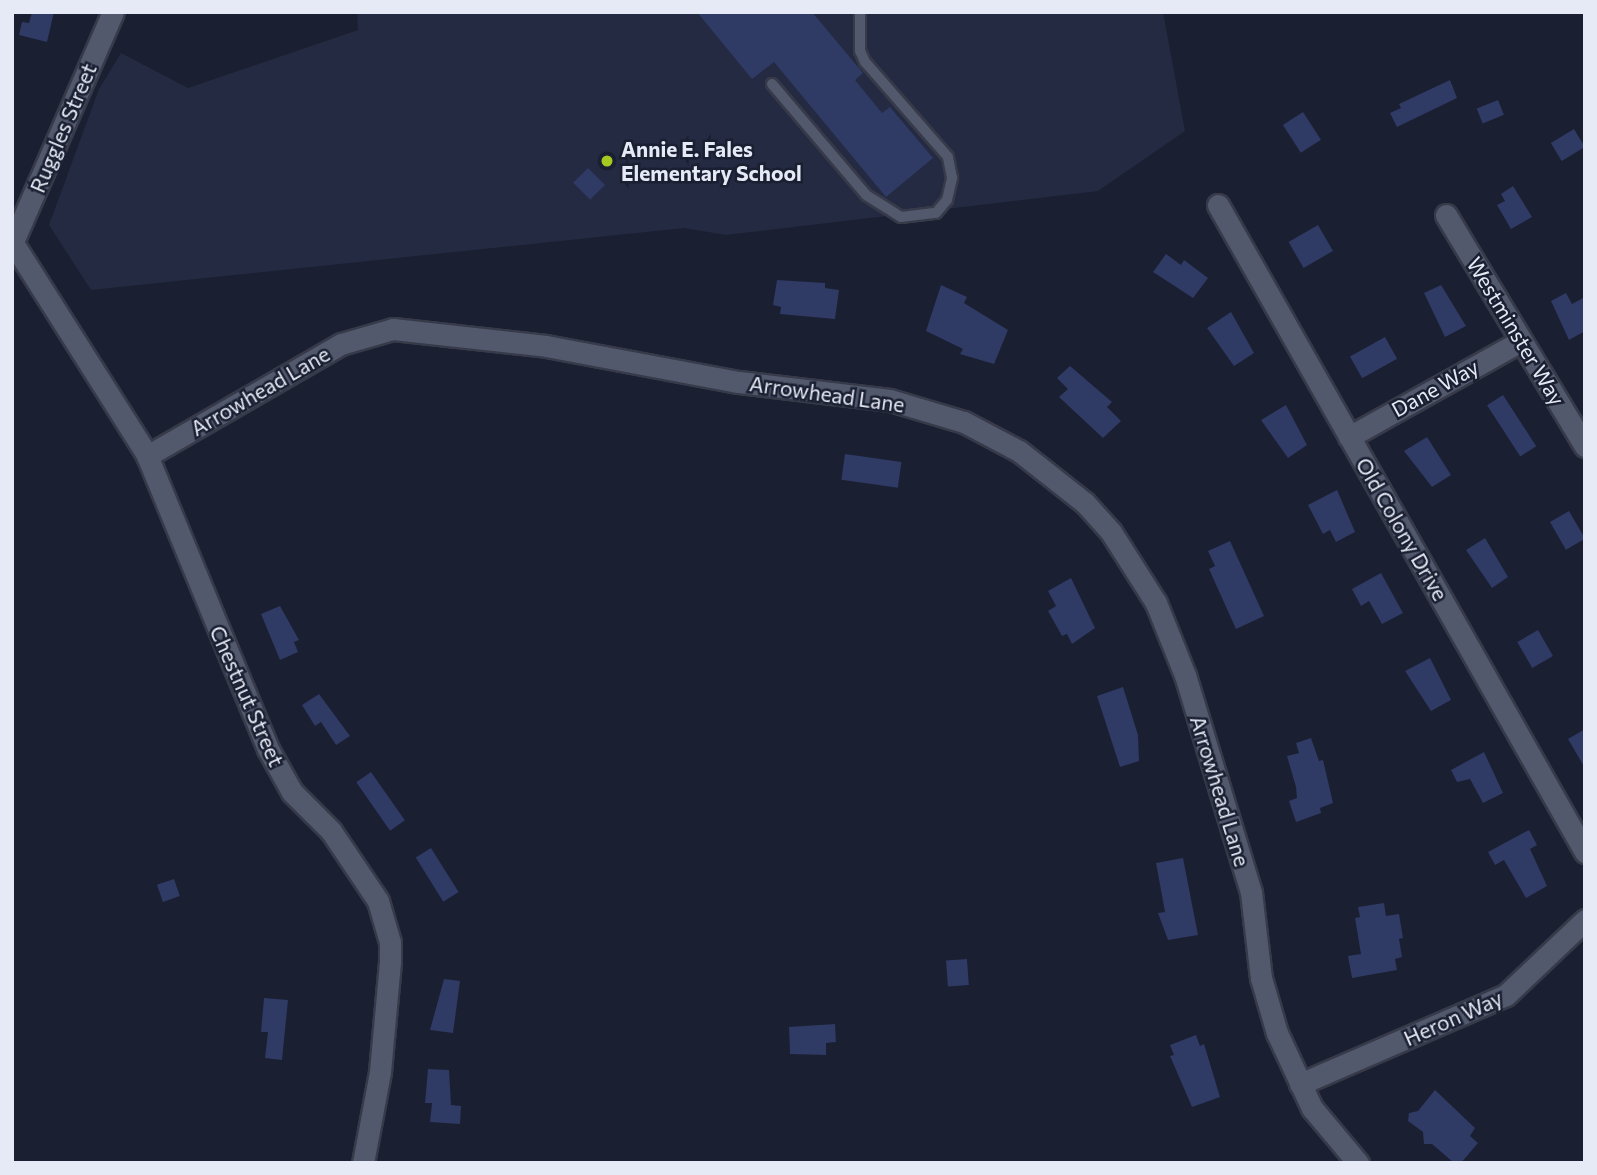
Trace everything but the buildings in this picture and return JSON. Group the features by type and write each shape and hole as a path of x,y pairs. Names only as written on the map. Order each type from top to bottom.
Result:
{"street":[{"name":"Ruggles Street","path":"13,243 113,12"},
{"name":"Old Colony Drive","path":"1218,205 1585,852"},
{"name":"Westminster Way","path":"1446,215 1585,446"},
{"name":"Chestnut Street","path":"13,243 147,456 268,749 292,792 331,831 359,867 381,911 390,942 390,962 380,1072 363,1163"},
{"name":"Arrowhead Lane","path":"147,456 341,344 393,329 546,346 739,382 890,400 954,418 996,438 1085,503 1134,563 1156,603 1185,675 1251,892 1261,978 1277,1033 1300,1084 1319,1116 1358,1163"},
{"name":"Dane Way","path":"1349,437 1521,341"},
{"name":"Heron Way","path":"1300,1084 1506,995 1585,920"}],"lane":[{"path":"772,84 866,195 901,217 936,212 947,200 952,178 948,157 865,62 860,51 860,12"}],"shaded area":[{"name":"Annie E. Fales Elementary School","path":"357,12 1163,12 1185,131 1098,191 726,235 684,228 91,290 49,225 99,89 121,53 188,88 358,30"}],"place":[{"name":"Annie E. Fales Elementary School","path":"607,161"}]}
